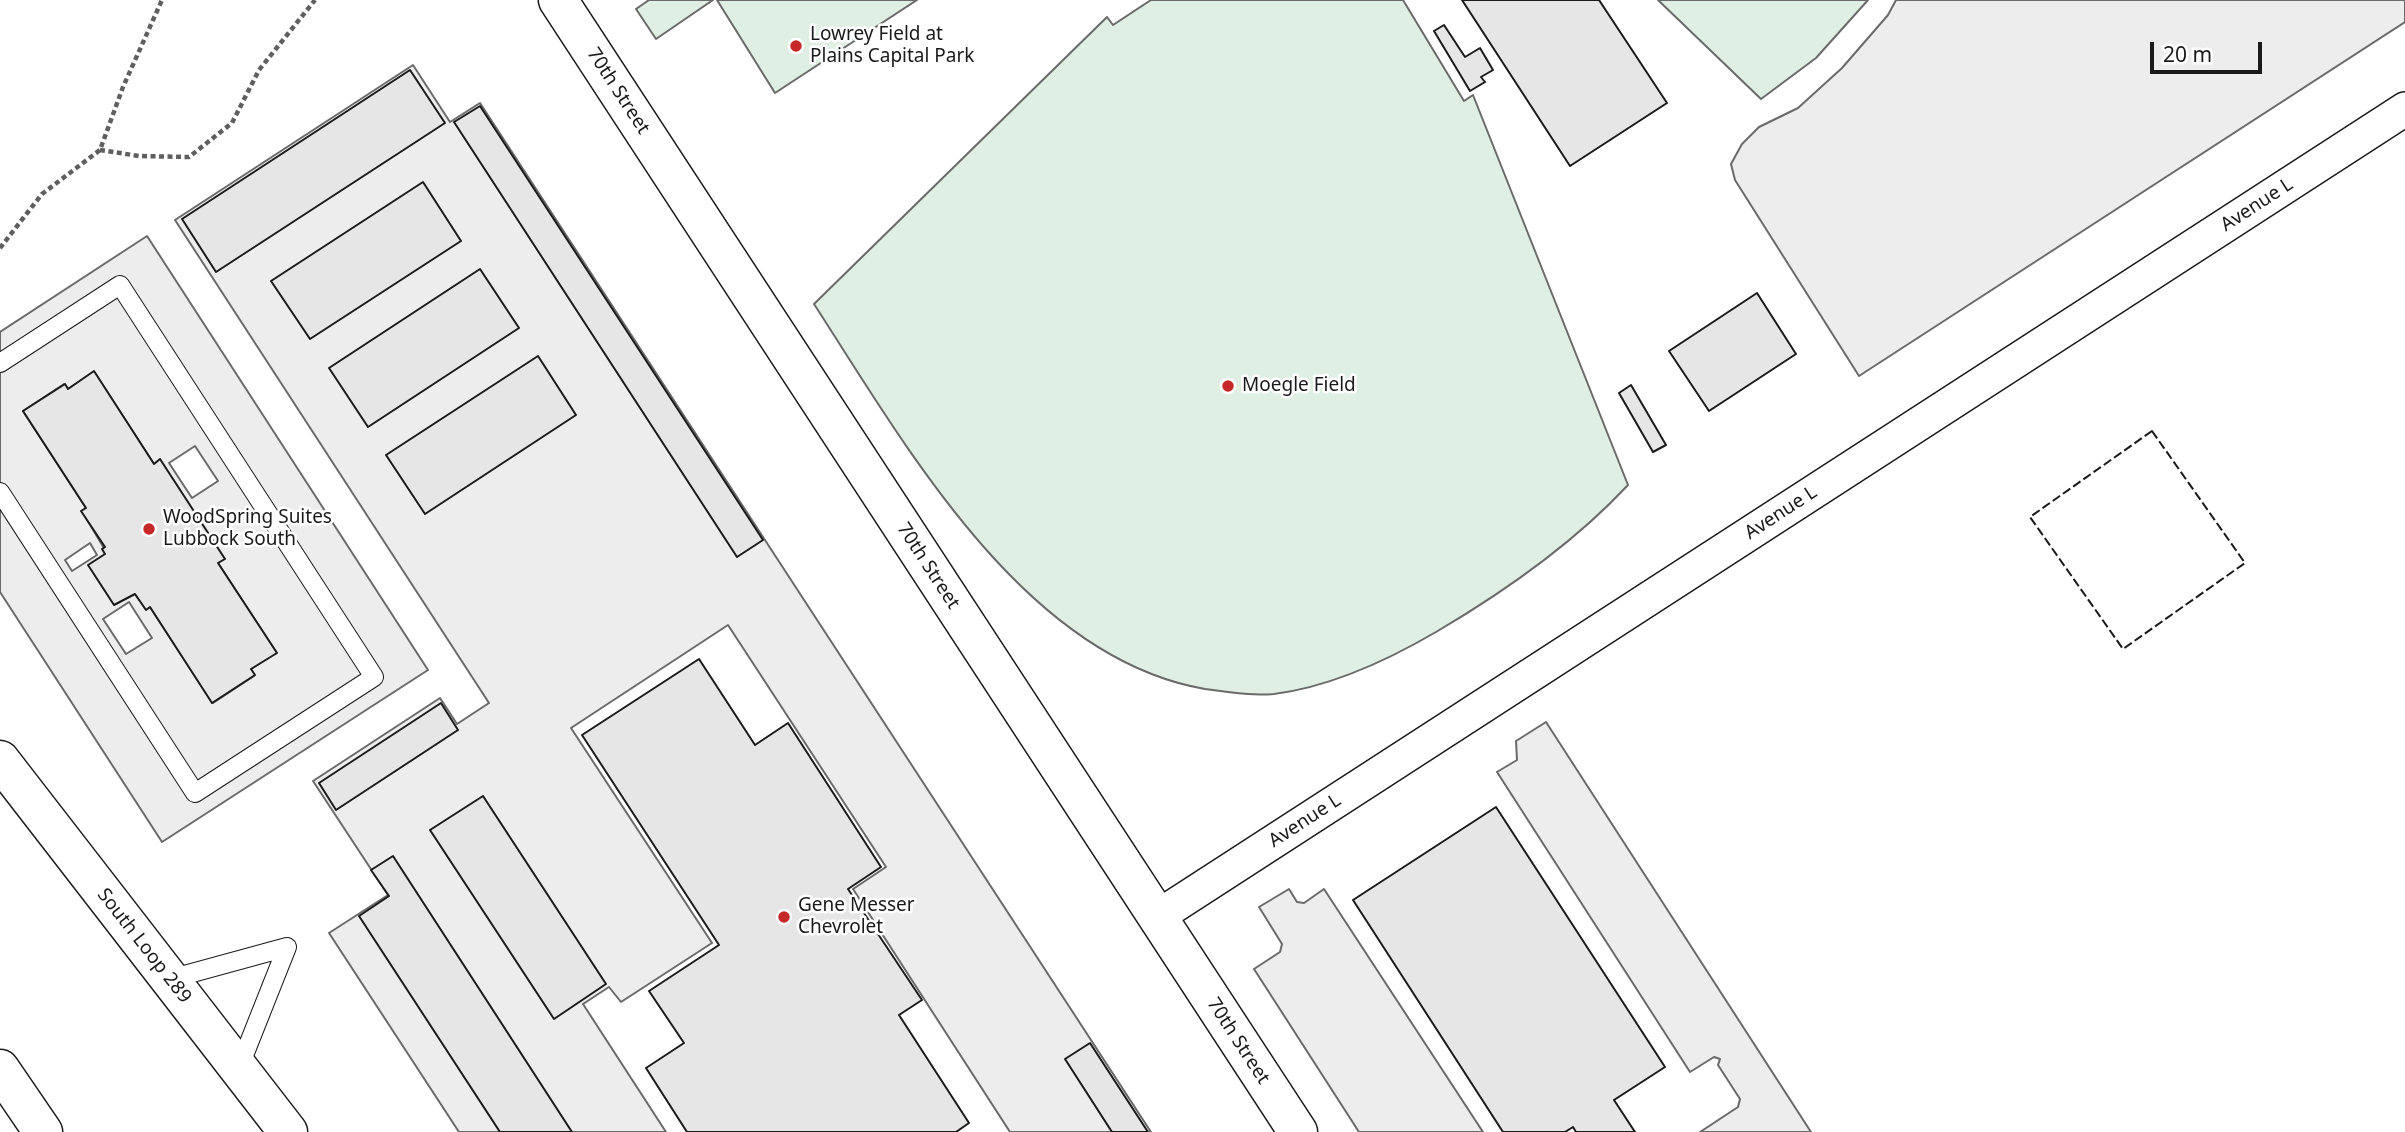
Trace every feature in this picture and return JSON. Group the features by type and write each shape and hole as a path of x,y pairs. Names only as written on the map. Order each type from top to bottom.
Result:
{"main road":[{"name":"70th Street","path":"558,0 1298,1132"},
{"name":"South Loop 289","path":"0,760 288,1132"},
{"path":"0,1069 43,1132"}],"street":[{"name":"Avenue L","path":"1157,917 2405,109"}],"lane":[{"path":"0,363 120,285 374,677 195,793 0,492"},
{"path":"170,979 286,947 239,1068"}],"path":[{"path":"0,248 42,194 100,150 123,87 162,0"},
{"path":"100,150 139,156 189,157 232,123 259,70 315,0"}],"green space":[{"path":"649,0 713,0 656,39 636,9"},
{"name":"Lowrey Field at Plains Capital Park","path":"717,0 917,0 775,93"},
{"name":"Moegle Field","path":"1151,0 1403,0 1464,101 1473,95 1628,485 1585,527 1537,565 1462,617 1358,671 1295,690 1257,694 1205,689 1140,669 1080,636 1026,591 976,538 930,480 888,420 814,304 1107,17 1113,25"},
{"path":"1658,0 1868,0 1816,58 1761,99"}],"shaded area":[{"path":"1896,0 2405,0 2405,22 1859,376 1735,180 1731,164 1742,144 1759,127 1798,108 1842,68 1888,15"},
{"path":"413,65 450,122 480,103 1151,1132 1010,1132 853,889 886,867 728,625 571,728 712,943 621,1002 609,987 583,1004 666,1132 459,1132 329,933 388,895 313,781 440,698 457,724 489,703 175,220"},
{"path":"147,236 428,670 162,842 0,592 0,332","holes":["94,372 154,464 160,460 218,563 276,652 251,669 254,676 213,703 150,607 146,609 135,594 131,594 82,511 86,508 23,411 64,384 68,389","195,446 218,481 192,498 169,463","90,543 97,555 72,571 65,560","129,602 152,638 126,654 103,619"]},
{"path":"1546,722 1811,1132 1700,1132 1738,1107 1740,1099 1718,1065 1720,1059 1714,1057 1690,1072 1497,772 1517,760 1516,741"},
{"path":"1289,889 1297,902 1304,903 1324,889 1483,1132 1359,1132 1254,969 1280,952 1282,944 1259,907"}],"building":[{"path":"1462,0 1599,0 1667,103 1570,166"},
{"path":"1444,25 1465,57 1480,48 1493,70 1481,77 1485,82 1470,91 1434,31"},
{"path":"410,70 445,123 216,272 182,219"},
{"path":"480,106 763,540 737,557 454,122"},
{"path":"423,182 461,241 310,339 271,281"},
{"path":"480,269 519,328 368,427 329,368"},
{"path":"1757,293 1796,354 1709,411 1669,351"},
{"path":"538,356 576,415 425,514 386,455"},
{"name":"WoodSpring Suites Lubbock South","path":"94,371 154,464 160,459 225,559 218,563 277,653 251,669 255,675 212,703 150,607 146,610 135,594 114,605 88,565 105,554 102,549 105,547 81,511 86,508 23,411 65,384 68,389"},
{"path":"1631,385 1666,445 1653,452 1619,393"},
{"name":"Gene Messer Chevrolet","path":"699,659 755,745 788,723 881,867 848,889 922,1000 899,1015 969,1123 956,1132 687,1132 646,1068 684,1043 649,991 719,945 582,735"},
{"path":"441,703 458,730 336,810 319,783"},
{"path":"483,796 606,984 554,1019 430,830"},
{"path":"1496,807 1665,1067 1614,1100 1635,1132 1576,1132 1573,1127 1565,1132 1503,1132 1353,900"},
{"path":"393,856 572,1132 500,1132 359,916 389,896 371,870"},
{"path":"1090,1043 1148,1132 1112,1132 1065,1059"}],"fence":[{"path":"2152,431 2245,563 2123,649 2030,517 2152,431"}],"place":[{"name":"Lowrey Field at Plains Capital Park","path":"796,46"},
{"name":"Moegle Field","path":"1228,386"},
{"name":"WoodSpring Suites Lubbock South","path":"149,529"},
{"name":"Gene Messer Chevrolet","path":"784,917"}]}
